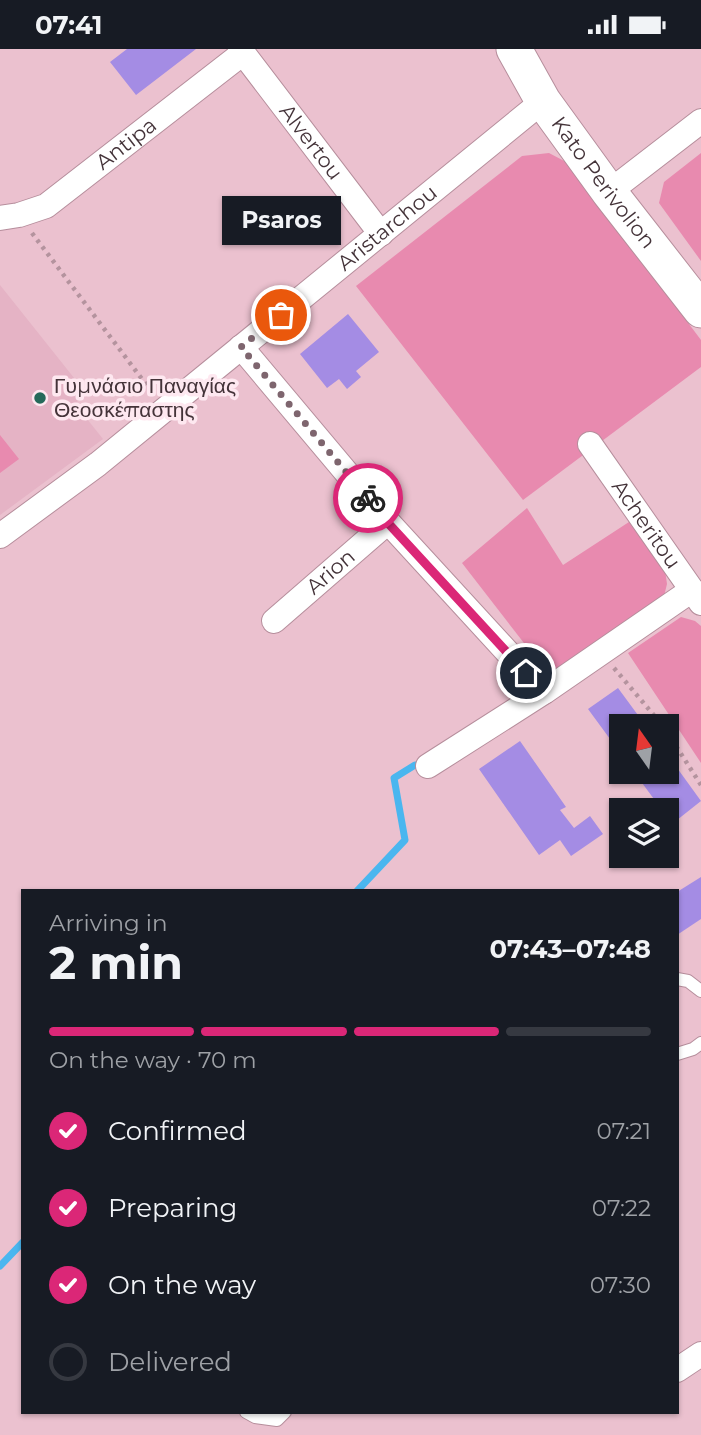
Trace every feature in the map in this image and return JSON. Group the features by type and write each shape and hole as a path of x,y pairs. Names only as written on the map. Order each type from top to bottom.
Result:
{"street":[{"name":"Kato Perivolion","path":"514,49 543,101 609,193 701,310"},
{"name":"Antipa","path":"10,217 46,206 241,51"},
{"name":"Alvertou","path":"241,51 381,234"},
{"name":"Aristarchou","path":"0,536 98,464 543,101"},
{"path":"609,193 701,121"},
{"path":"241,347 388,523 544,692"},
{"name":"Acheritou","path":"590,445 696,597"},
{"name":"Arion","path":"274,621 388,523"},
{"path":"428,766 602,652 696,597"},
{"path":"679,1369 701,1354"}],"lane":[{"path":"679,979 688,981 701,991"},
{"path":"679,1053 693,1049 701,1042"},
{"path":"250,1414 277,1420 283,1414"}],"path":[{"path":"10,217 165,409"},
{"path":"602,652 653,714"},
{"path":"679,751 701,785"}],"shaded area":[{"path":"549,153 568,163 701,340 701,367 523,500 356,286 522,156"},
{"path":"701,153 701,261 659,203 664,182"},
{"name":"Γυμνάσιο Παναγίας Θεοσκέπαστης","path":"0,285 86,393 75,404 103,439 0,515"},
{"path":"0,435 19,459 0,473"},
{"path":"527,508 563,565 629,522 665,570 667,584 664,596 566,666 556,668 541,665 462,563"},
{"path":"681,617 701,626 701,763 679,730 679,714 668,714 628,653"}],"building":[{"path":"127,49 196,49 136,95 110,62"},
{"path":"348,314 379,352 356,371 361,377 347,389 339,379 327,388 300,354"},
{"path":"618,688 637,714 609,714 609,738 588,709"},
{"path":"520,741 566,807 560,810 574,828 590,816 603,834 571,856 560,840 539,855 479,769"},
{"path":"679,771 701,801 679,818 679,798 653,798 643,784 679,784"},
{"path":"701,877 701,919 679,934 679,891"}],"waterway":[{"path":"359,889 405,840 394,778 415,765 424,766"},
{"path":"0,1266 21,1244"}],"way so far":[{"path":"281,315 241,347 368,498"}],"place":[{"name":"Psaros","path":"281,315"},
{"name":"Γυμνάσιο Παναγίας Θεοσκέπαστης","path":"40,398"}],"route":[{"path":"368,498 526,673"}]}
